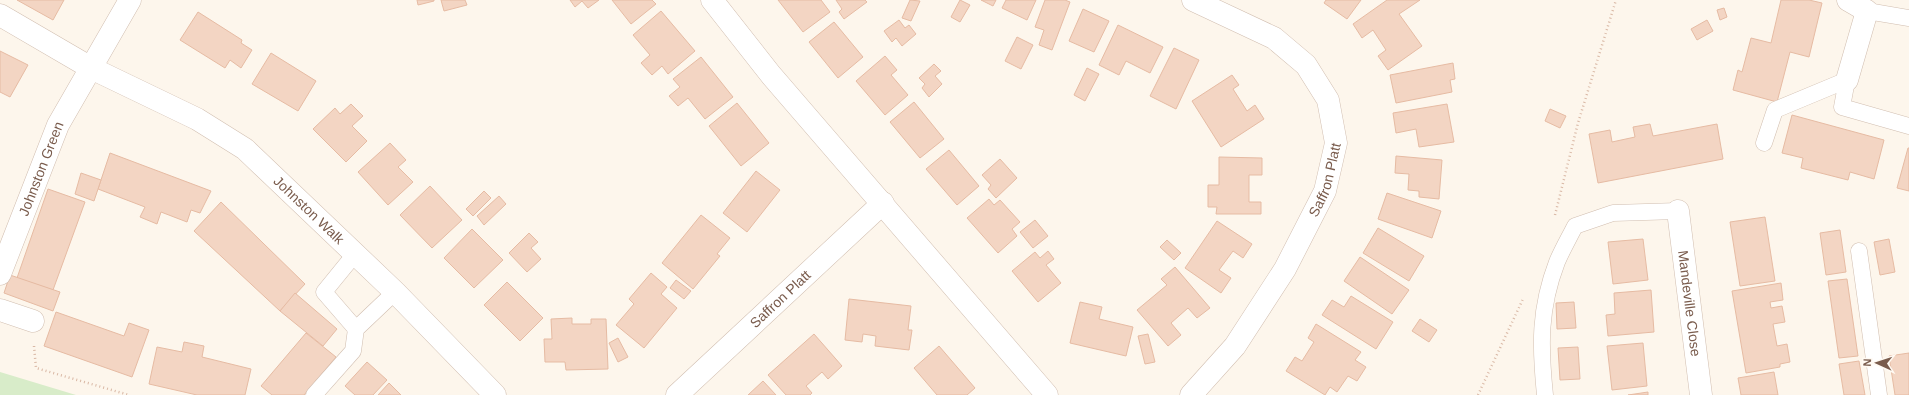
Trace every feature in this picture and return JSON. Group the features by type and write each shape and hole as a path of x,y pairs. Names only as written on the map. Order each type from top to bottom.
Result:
{"street":[{"name":"Johnston Green","path":"0,274 58,125 130,0"},
{"path":"712,0 771,75 883,203 1046,395"},
{"name":"Saffron Platt","path":"1191,395 1235,346 1285,269 1325,191 1336,144 1328,100 1306,65 1274,38 1193,0"},
{"path":"1847,80 1866,11 1848,0"},
{"name":"Johnston Walk","path":"0,15 91,68 197,119 245,149 395,292 495,395"},
{"name":"Saffron Platt","path":"677,395 883,203"},
{"name":"Mandeville Close","path":"1678,211 1701,395"},
{"path":"0,310 33,321"}],"lane":[{"path":"1866,11 1909,18"},
{"path":"1847,80 1842,107 1909,126"},
{"path":"1764,143 1775,110 1847,80"},
{"path":"1545,395 1540,348 1544,304 1557,261 1575,226 1613,213 1678,211"},
{"path":"1859,252 1879,395"},
{"path":"355,254 324,292 356,329"},
{"path":"314,395 353,351 356,329 395,292"}],"path":[{"path":"1555,216 1578,123 1616,0"},
{"path":"1478,395 1524,296"},
{"path":"33,321 36,368 129,395"}],"green space":[{"path":"0,372 76,395 0,395"}],"building":[{"path":"17,0 64,0 53,20"},
{"path":"417,0 434,0 434,1 418,5"},
{"path":"441,0 465,0 467,5 444,11"},
{"path":"570,0 599,0 588,8 582,1 575,7"},
{"path":"612,0 652,0 656,4 631,24"},
{"path":"778,0 821,0 830,12 803,32"},
{"path":"836,0 865,0 867,2 844,19 839,12 842,9"},
{"path":"910,0 920,1 911,21 902,18"},
{"path":"960,0 970,5 960,22 951,17"},
{"path":"981,0 996,0 993,6"},
{"path":"1006,0 1036,0 1027,20 1002,8"},
{"path":"1045,0 1065,0 1070,2 1052,50 1039,45 1044,30 1035,27"},
{"path":"1326,0 1361,0 1347,19 1324,3"},
{"path":"1387,0 1420,0 1399,14 1422,46 1388,70 1378,56 1386,50 1373,30 1362,38 1353,24"},
{"path":"1781,0 1809,0 1822,3 1809,57 1790,52 1777,102 1733,90 1738,70 1742,72 1751,38 1771,43"},
{"path":"1724,8 1727,17 1720,20 1717,10"},
{"path":"1083,9 1109,21 1094,52 1069,41"},
{"path":"661,11 695,51 668,74 662,66 652,75 641,63 650,55 633,35"},
{"path":"198,12 242,40 241,43 252,50 241,68 230,60 225,68 180,40"},
{"path":"899,20 905,28 909,25 916,34 902,46 896,38 892,42 884,31"},
{"path":"1707,20 1713,31 1697,40 1691,29"},
{"path":"834,22 863,57 838,78 809,42"},
{"path":"1118,25 1163,47 1150,73 1126,61 1119,75 1099,65"},
{"path":"1017,37 1033,45 1021,69 1005,61"},
{"path":"1174,48 1199,60 1176,109 1150,96"},
{"path":"0,51 28,65 10,97 0,92"},
{"path":"271,53 316,81 298,111 252,84"},
{"path":"885,56 897,70 891,75 908,95 885,115 856,81"},
{"path":"701,57 733,97 705,119 688,98 678,106 669,96 680,87 673,79"},
{"path":"1453,63 1455,79 1450,80 1452,92 1396,103 1390,75"},
{"path":"934,64 941,71 935,76 942,84 929,97 922,88 925,84 919,78"},
{"path":"1087,68 1099,74 1085,101 1074,95"},
{"path":"1232,75 1239,85 1233,89 1247,111 1255,105 1264,119 1221,147 1192,101"},
{"path":"914,102 944,139 920,158 890,122"},
{"path":"737,103 769,143 741,166 709,126"},
{"path":"351,104 363,116 352,126 367,141 346,162 313,129 335,108 340,114"},
{"path":"1447,104 1454,142 1419,147 1416,129 1396,133 1393,113"},
{"path":"1550,109 1566,116 1560,128 1545,121"},
{"path":"1792,115 1884,140 1874,179 1850,172 1848,180 1801,168 1803,158 1782,153"},
{"path":"1650,124 1653,136 1717,124 1723,159 1598,183 1589,134 1610,130 1612,142 1635,137 1633,127"},
{"path":"390,143 406,160 398,167 413,182 388,205 358,172"},
{"path":"1909,148 1909,191 1897,188"},
{"path":"949,150 979,186 957,205 926,169"},
{"path":"110,153 211,191 200,213 191,210 187,222 161,212 157,224 140,217 145,207 98,189"},
{"path":"1396,156 1442,160 1439,199 1419,197 1419,191 1408,190 1409,174 1395,173"},
{"path":"1219,157 1262,158 1262,175 1249,175 1249,202 1261,202 1261,214 1216,214 1217,207 1208,207 1208,185 1219,185"},
{"path":"1000,159 1017,178 996,198 988,189 991,185 982,175"},
{"path":"756,171 780,190 747,232 723,213"},
{"path":"81,173 101,180 94,201 75,194"},
{"path":"430,186 462,220 432,248 400,215"},
{"path":"48,189 85,202 53,290 17,278"},
{"path":"484,191 491,198 473,216 466,209"},
{"path":"1387,193 1441,211 1432,238 1378,219"},
{"path":"499,196 506,204 484,225 477,216"},
{"path":"989,199 994,205 1000,200 1020,222 1012,229 1017,236 998,253 967,218"},
{"path":"221,202 305,284 280,311 194,231"},
{"path":"701,215 730,238 717,254 720,256 693,289 662,263"},
{"path":"1765,217 1775,281 1740,286 1730,222"},
{"path":"1035,220 1048,236 1033,248 1020,232"},
{"path":"1217,221 1252,244 1243,258 1233,251 1219,270 1231,278 1221,293 1185,268"},
{"path":"1378,228 1424,256 1409,281 1363,253"},
{"path":"472,229 503,260 474,288 444,258"},
{"path":"1840,230 1846,272 1826,275 1820,233"},
{"path":"529,233 538,242 531,248 541,259 527,272 509,253"},
{"path":"1643,239 1648,280 1613,284 1608,242"},
{"path":"1889,239 1895,272 1880,275 1874,242"},
{"path":"1167,240 1181,253 1174,260 1160,247"},
{"path":"1048,251 1054,259 1046,265 1061,283 1038,302 1012,271 1035,252 1040,258"},
{"path":"1360,257 1409,290 1392,314 1344,281"},
{"path":"1175,267 1210,308 1197,318 1188,308 1171,323 1181,335 1168,346 1137,310 1167,285 1161,279"},
{"path":"651,273 667,287 661,294 677,308 644,348 616,325 634,304 629,299"},
{"path":"10,275 60,292 53,311 4,293"},
{"path":"1847,279 1858,356 1839,358 1828,281"},
{"path":"676,280 691,291 684,299 670,288"},
{"path":"507,282 543,318 520,341 484,305"},
{"path":"1781,283 1783,300 1770,302 1771,308 1782,306 1785,322 1773,324 1777,346 1787,344 1790,362 1780,364 1780,367 1746,373 1732,291"},
{"path":"1651,290 1654,332 1608,336 1606,315 1615,314 1614,293"},
{"path":"295,293 337,329 323,346 280,311"},
{"path":"1351,296 1393,322 1376,349 1322,315 1332,300 1344,307"},
{"path":"849,299 911,306 908,330 912,330 909,350 875,346 876,336 863,334 862,342 845,340"},
{"path":"1080,302 1102,307 1099,319 1133,327 1126,356 1070,343"},
{"path":"1574,302 1576,328 1557,329 1556,303"},
{"path":"56,312 124,336 129,323 149,330 132,377 44,346"},
{"path":"572,318 572,324 591,324 591,319 606,319 608,369 566,370 565,362 545,362 544,339 552,339 551,319"},
{"path":"1420,319 1437,330 1429,342 1412,331"},
{"path":"1316,324 1361,352 1355,360 1366,367 1357,381 1348,376 1337,392 1330,387 1325,395 1286,371 1295,357 1302,361 1314,342 1308,338"},
{"path":"306,333 336,357 304,395 272,395 261,386"},
{"path":"814,334 842,366 828,379 822,372 806,386 812,393 810,395 786,395 768,375"},
{"path":"1148,334 1155,362 1145,364 1138,336"},
{"path":"618,338 628,357 618,362 609,343"},
{"path":"184,342 204,346 202,357 251,369 245,395 197,395 149,384 157,347 182,352"},
{"path":"1643,343 1647,386 1612,390 1607,346"},
{"path":"939,346 975,388 967,395 937,395 914,368"},
{"path":"1578,347 1580,379 1560,380 1558,348"},
{"path":"1909,353 1909,395 1895,395 1889,356"},
{"path":"1859,361 1865,395 1844,395 1839,364"},
{"path":"367,362 387,380 373,395 355,395 345,386"},
{"path":"1774,372 1778,395 1741,395 1738,378"},
{"path":"763,381 776,395 748,395"},
{"path":"389,383 401,395 378,395"},
{"path":"1648,392 1648,395 1628,395"}]}
